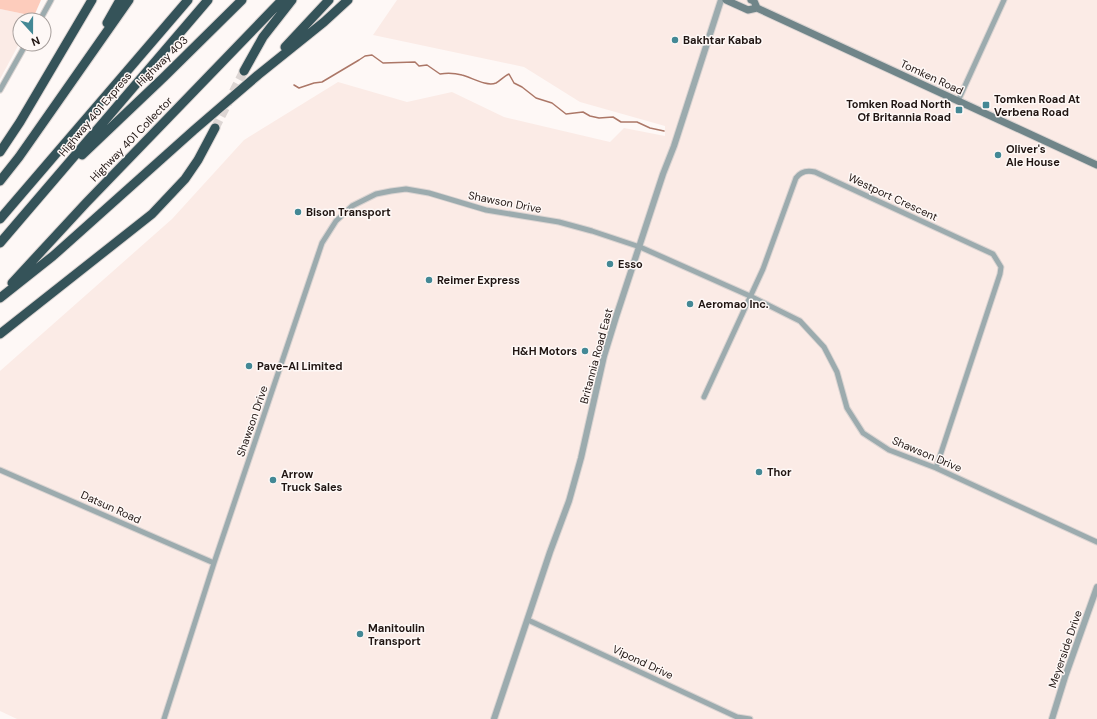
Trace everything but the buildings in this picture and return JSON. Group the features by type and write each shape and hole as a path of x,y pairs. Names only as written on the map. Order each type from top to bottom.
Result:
{"highway":[{"path":"0,152 20,122 92,0"},
{"path":"80,69 120,0"},
{"path":"0,181 19,157 129,0"},
{"name":"Highway 401 Express","path":"0,219 187,0"},
{"name":"Highway 401 Express","path":"0,243 208,0"},
{"name":"Highway 403","path":"46,189 164,77 242,0"},
{"name":"Highway 401 Collector","path":"0,297 86,203 282,0"},
{"path":"244,71 263,37 292,0"},
{"path":"258,75 329,0"},
{"path":"0,297 53,256 194,130 258,75 324,22 348,0"},
{"path":"0,334 152,214 185,179 198,160 215,128"}],"main road":[{"name":"Tomken Road","path":"726,0 748,10 757,8 1097,165"},
{"name":"Tomken Road","path":"751,0 754,1 757,8"}],"street":[{"path":"44,12 51,0"},
{"name":"Britannia Road East","path":"494,719 550,552 569,501 581,458 604,356 721,0"},
{"path":"958,101 1004,0"},
{"path":"0,90 21,52"},
{"name":"Westport Crescent","path":"704,397 763,269 796,178 800,173 805,171 815,172 993,254 1001,267 1000,274 936,468"},
{"name":"Shawson Drive","path":"164,719 214,563 321,245 336,221 352,206 376,194 391,191 406,189 429,193 486,210 559,222 640,247 750,296 800,321 824,347 837,372 847,408 863,433 889,450 936,468 1097,542"},
{"name":"Datsun Road","path":"0,470 214,563"},
{"name":"Meyerside Drive","path":"1052,719 1097,586"},
{"name":"Vipond Drive","path":"528,620 736,718 750,719"}],"shaded area":[{"path":"0,0 41,0 36,12 15,12 0,9"},
{"path":"397,0 1097,0 1097,719 17,719 0,711 0,371 172,219 244,140 338,82 407,102 452,92 504,117 610,142 624,128 665,136 665,126 580,102 524,67 373,35"},
{"path":"0,9 15,12 12,12 12,52 15,52 0,79"}],"waterway":[{"path":"294,85 299,88 322,82 365,56 372,55 383,63 415,62 419,66 427,65 440,74 459,74 488,84 496,83 509,74 514,83 522,87 536,98 552,103 566,114 583,112 590,116 599,118 613,117 621,122 637,122 650,128 664,131"}],"tunnel":[{"path":"215,128 244,71"}],"place":[{"name":"Bakhtar Kabab","path":"675,40"},
{"name":"Tomken Road At Verbena Road","path":"986,105"},
{"name":"Tomken Road North Of Britannia Road","path":"959,110"},
{"name":"Oliver's Ale House","path":"998,155"},
{"name":"Bison Transport","path":"298,212"},
{"name":"Esso","path":"610,264"},
{"name":"Reimer Express","path":"429,280"},
{"name":"Aeromao Inc.","path":"690,304"},
{"name":"H&H Motors","path":"585,351"},
{"name":"Pave-Al Limited","path":"249,366"},
{"name":"Thor","path":"759,472"},
{"name":"Arrow Truck Sales","path":"273,480"},
{"name":"Manitoulin Transport","path":"360,634"}]}
